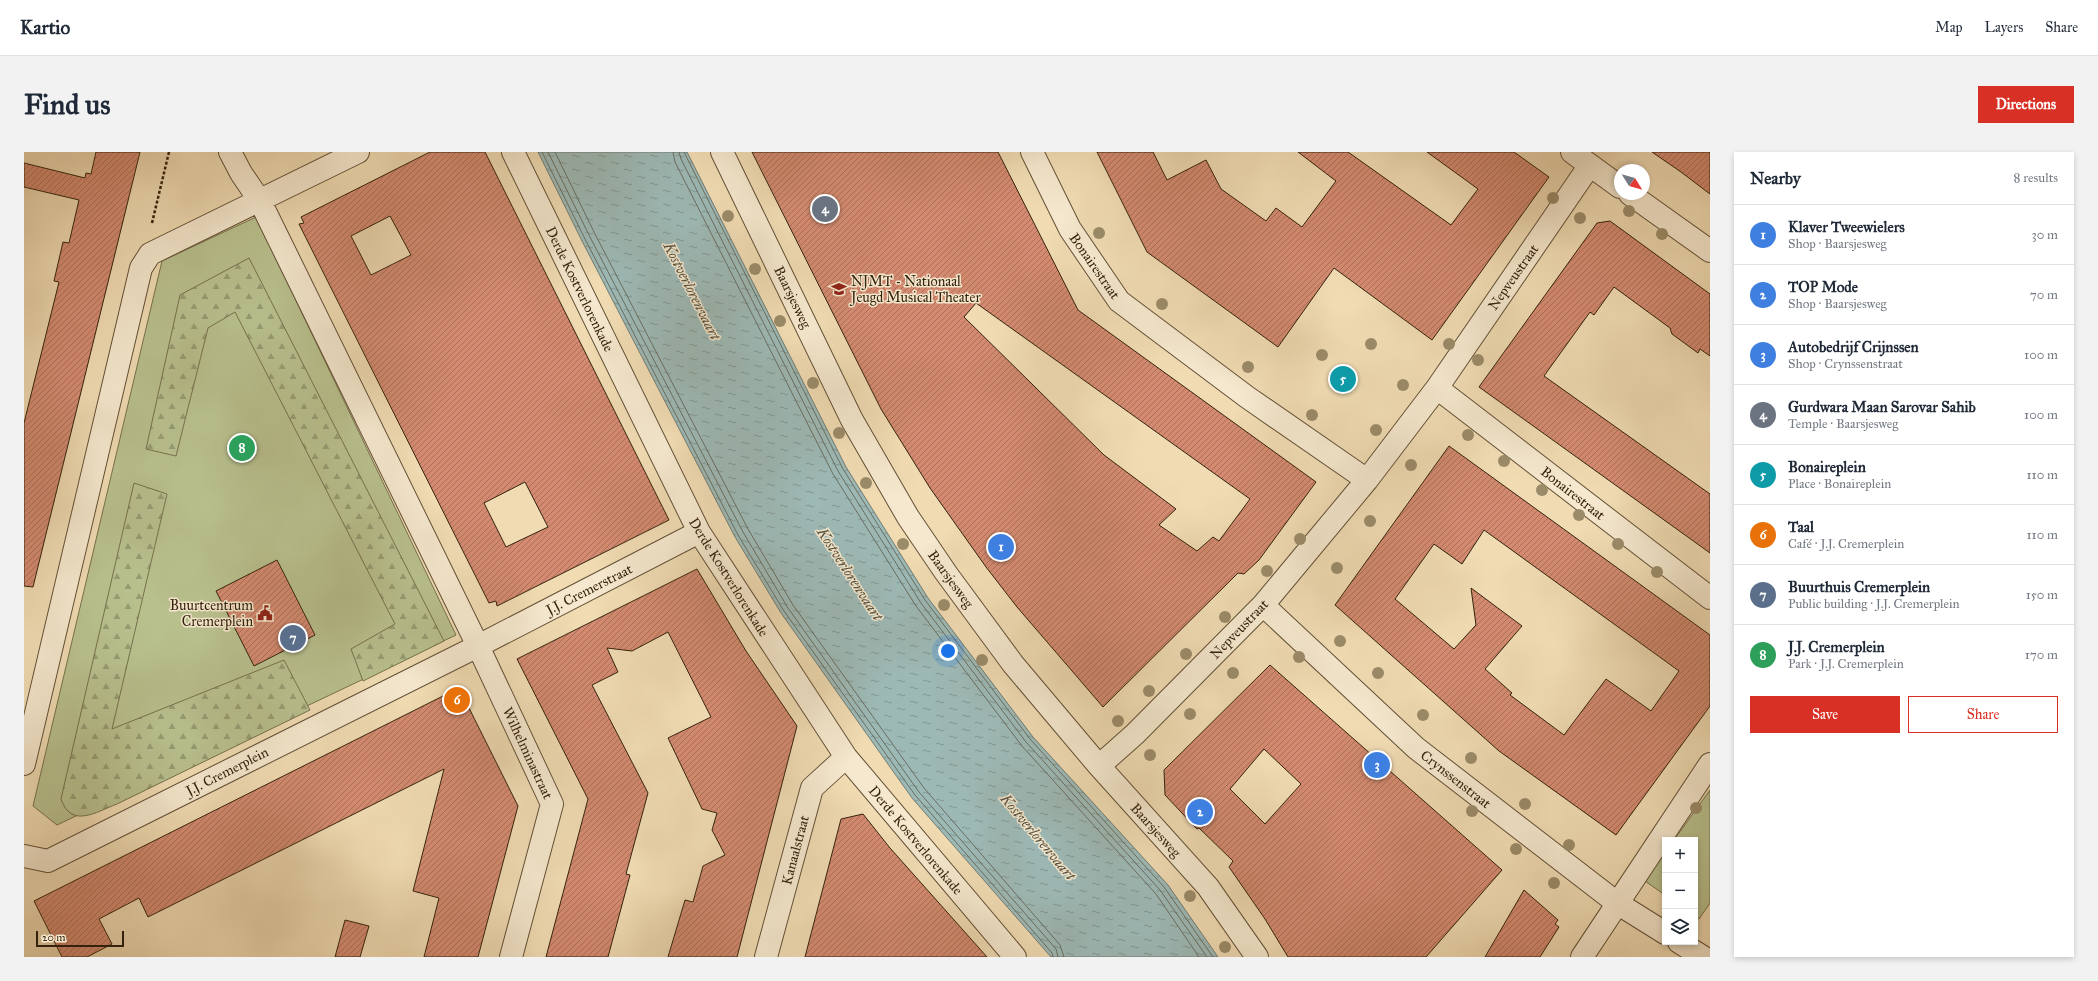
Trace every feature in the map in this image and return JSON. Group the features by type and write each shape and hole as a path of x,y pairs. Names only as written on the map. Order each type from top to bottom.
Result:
{"street":[{"path":"230,152 241,172 260,200 478,646"},
{"path":"24,764 141,268 150,254 358,152"},
{"name":"Derde Kostverlorenkade","path":"513,152 699,532 846,757 1015,957"},
{"name":"Baarsjesweg","path":"722,152 852,420 908,517 946,573 1013,664 1099,766 1208,887 1257,957"},
{"name":"Bonairestraat","path":"1032,152 1070,230 1119,301 1247,397 1367,480"},
{"path":"1572,152 1614,183"},
{"name":"Nepveustraat","path":"1099,766 1135,734 1263,605 1367,480 1437,388 1590,166"},
{"path":"1638,200 1710,251"},
{"name":"Bonairestraat","path":"1437,388 1710,598"},
{"name":"J.J. Cremerstraat","path":"478,646 699,532"},
{"name":"Crynssenstraat","path":"1263,605 1416,748 1617,903 1662,931"},
{"name":"J.J. Cremerplein","path":"24,856 48,861 478,646"},
{"name":"Wilhelminastraat","path":"478,646 552,804 511,957"},
{"name":"Kanaalstraat","path":"766,957 812,788 846,757"},
{"path":"1582,957 1710,764"},
{"path":"1684,945 1704,957"}],"path":[{"path":"150,230 169,152"}],"green space":[{"path":"256,217 456,635 57,825 33,806 162,261"},
{"path":"249,258 444,641 363,681 351,649 395,624 235,312 208,328 176,456 146,449 180,295"},
{"path":"134,483 167,494 112,729 284,660 310,710 117,804 93,814 78,816 71,814 65,808 61,799"},
{"path":"1710,790 1710,903 1699,919 1698,837 1676,837"},
{"path":"1662,857 1662,893 1645,881"}],"water":[{"name":"Kostverlorenvaart","path":"538,152 687,152 846,467 928,598 1033,737 1168,885 1218,957 1051,957 912,798 781,613 735,537 582,241"}],"building":[{"path":"96,152 140,152 33,587 24,586 24,423 59,282 54,281 63,242 69,243 79,200 24,187 24,163 85,178 86,173 91,174"},
{"path":"430,152 485,152 669,520 497,606 496,601 489,603 299,224 304,223 301,217","holes":["390,216 411,255 371,275 351,236","525,482 548,527 506,547 484,503"]},
{"path":"752,152 998,152 1078,310 1316,482 1259,560 1244,574 1238,573 1103,707 1017,607 986,567 930,488 881,409","holes":["976,303 1250,499 1219,541 1213,537 1197,551 1159,525 1176,509 1104,455 964,317"]},
{"path":"1097,152 1153,152 1167,180 1206,160 1221,189 1266,221 1276,208 1302,227 1336,181 1298,152 1348,152 1451,225 1478,189 1427,152 1514,152 1549,177 1432,340 1334,268 1278,347 1147,252"},
{"path":"1652,152 1710,152 1710,194 1681,172"},
{"path":"1610,221 1710,294 1710,356 1700,349 1698,353 1672,334 1670,328 1614,287 1594,315 1590,312 1544,376 1710,494 1710,553 1479,387 1597,223"},
{"path":"1449,446 1710,635 1710,706 1616,835 1499,751 1335,605","holes":["1484,530 1679,671 1651,711 1606,679 1564,735 1510,695 1512,693 1485,669 1522,626 1471,588 1476,625 1454,649 1395,599 1434,544 1462,564"]},
{"name":"Buurtcentrum Cremerplein","path":"277,560 315,635 254,666 216,591"},
{"path":"697,569 746,651 797,726 737,957 668,957 685,900 693,902 703,866 725,855 712,830 717,813 702,809 668,738 711,717 668,632 632,651 607,648 618,672 592,685 648,793 626,874 630,875 608,957 546,957 588,799 517,659"},
{"path":"1270,665 1502,870 1426,957 1288,957 1265,919 1229,867 1233,861 1199,828 1197,829 1165,795 1164,770","holes":["1264,749 1301,784 1265,824 1230,789"]},
{"path":"459,688 518,806 478,957 424,957 439,898 413,891 444,769 148,917 139,898 99,919 112,944 87,957 62,957 34,901"},
{"path":"863,814 890,848 987,957 805,957 841,819"},
{"path":"1524,890 1558,920 1555,924 1559,927 1540,957 1485,957"},
{"path":"345,920 369,926 360,957 335,957"}],"place":[{"name":"Gurdwara Maan Sarovar Sahib","path":"825,209"},
{"name":"NJMT - Nationaal Jeugd Musical Theater","path":"839,289"},
{"name":"Bonaireplein","path":"1343,379"},
{"name":"J.J. Cremerplein","path":"242,448"},
{"name":"Klaver Tweewielers","path":"1001,547"},
{"name":"Buurtcentrum Cremerplein","path":"265,613"},
{"name":"Buurthuis Cremerplein","path":"293,638"},
{"name":"Taal","path":"457,700"},
{"name":"Autobedrijf Crijnssen","path":"1377,765"},
{"name":"TOP Mode","path":"1200,812"}]}
